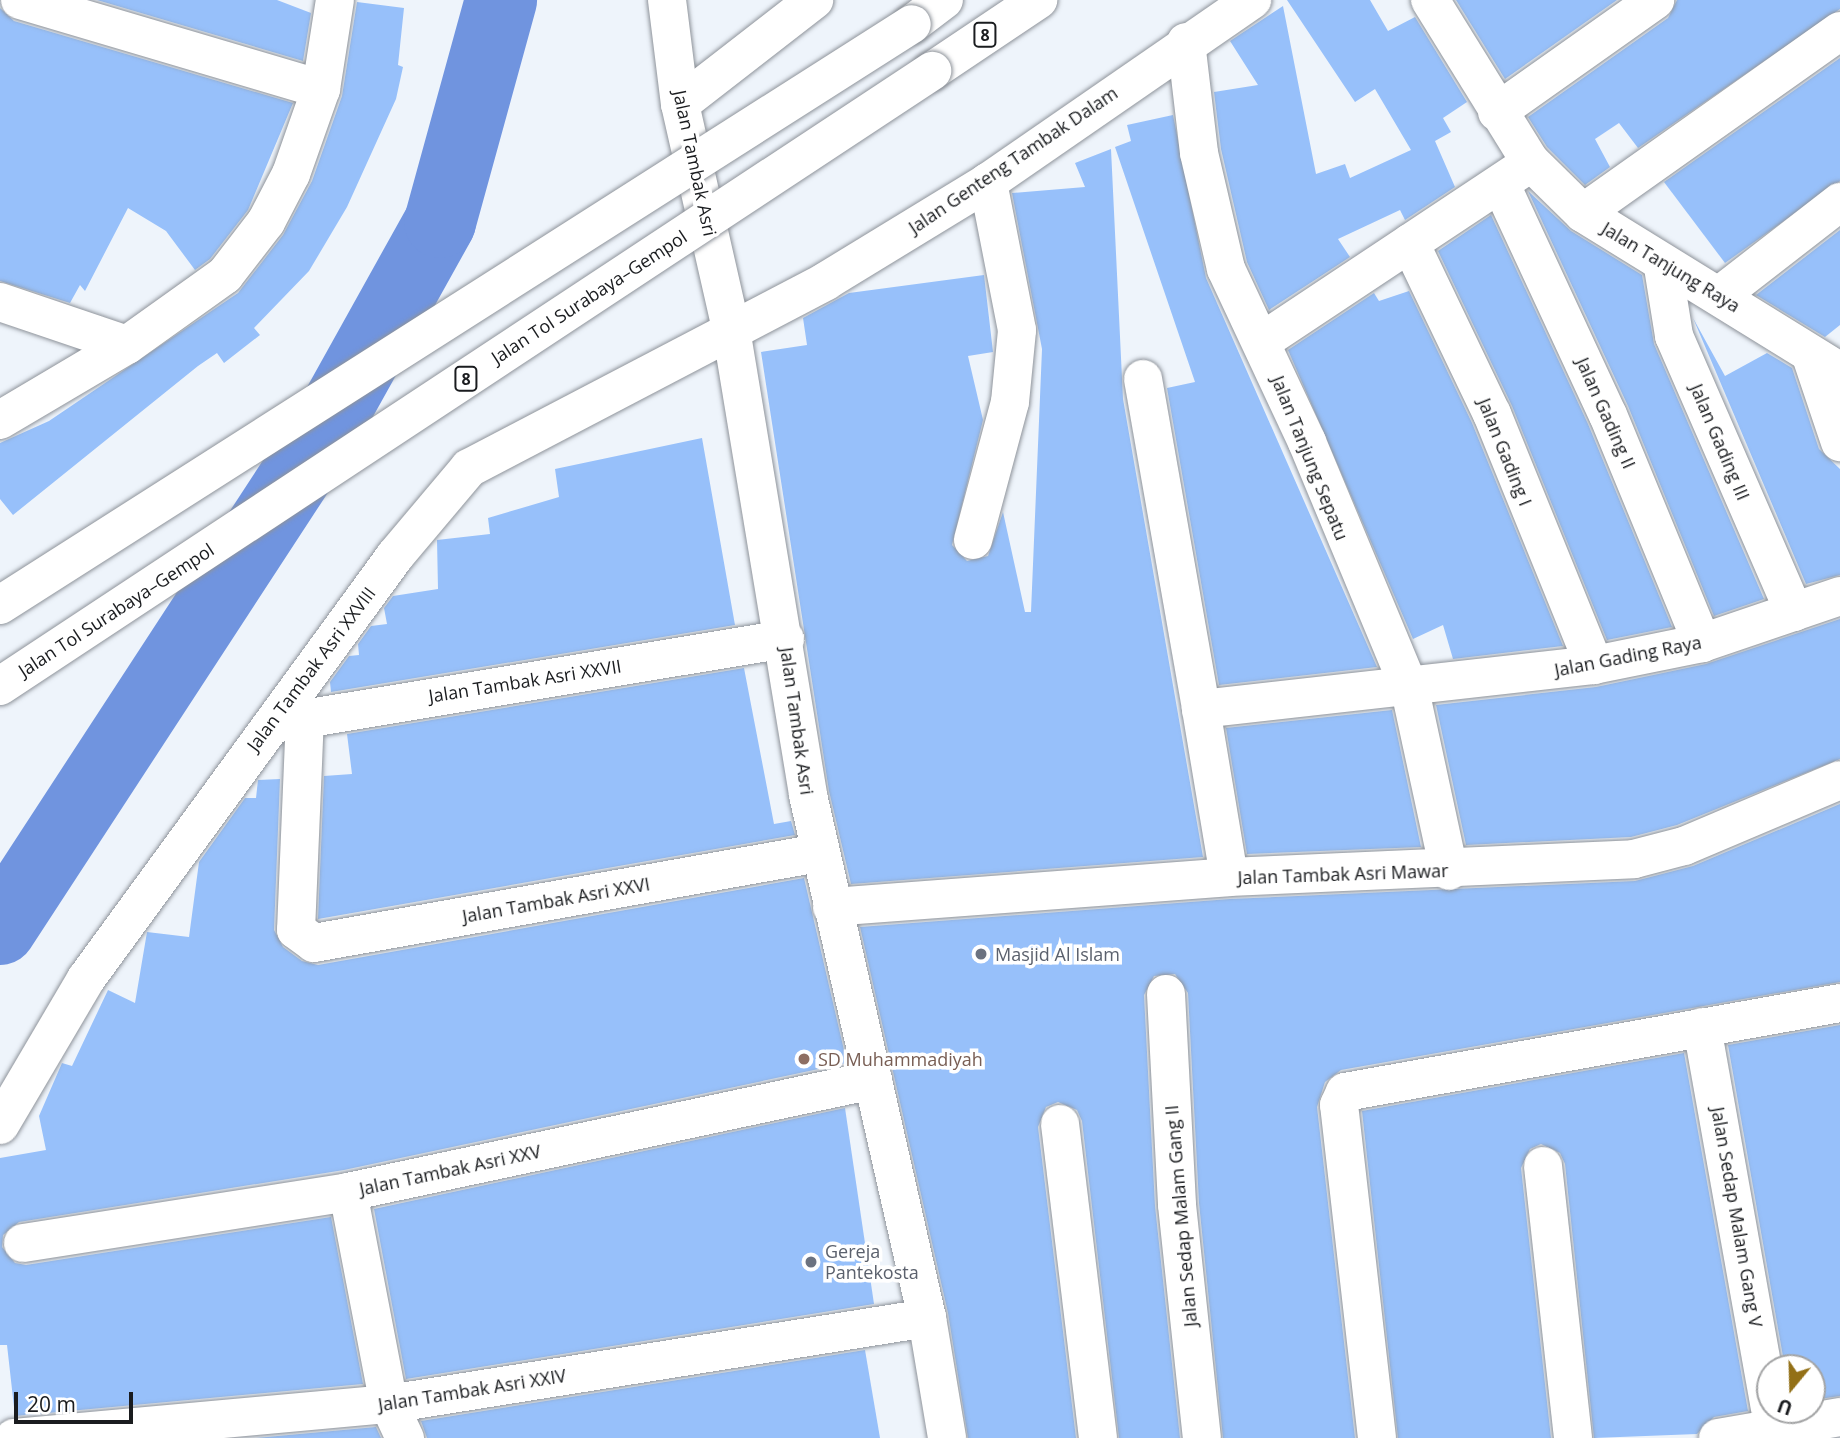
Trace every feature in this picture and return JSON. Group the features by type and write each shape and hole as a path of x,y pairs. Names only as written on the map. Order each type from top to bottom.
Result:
{"main road":[{"path":"20,0 321,89"},
{"path":"0,420 127,345 225,275 267,222 321,89 335,0"},
{"name":"Jalan Tambak Asri","path":"667,0 680,104 731,329 820,853 927,1318 947,1438"},
{"path":"680,104 814,0"},
{"path":"0,605 912,24 944,0"},
{"name":"Jalan Tol Surabaya–Gempol","path":"0,686 1038,0"},
{"name":"Jalan Genteng Tambak Dalam","path":"731,329 826,281 988,182 1186,42 1252,0"},
{"name":"Jalan Tanjung Raya","path":"1430,0 1530,162 1583,213 1663,267 1720,295 1825,364"},
{"path":"1497,112 1655,0"},
{"path":"1583,213 1840,31"},
{"name":"Jalan Tanjung Sepatu","path":"1186,42 1215,234 1410,690 1449,871"},
{"path":"1261,342 1410,243 1502,187 1530,162"},
{"path":"973,540 1010,402 1017,330 988,182"},
{"name":"Jalan Gading II","path":"1502,187 1608,415 1702,643"},
{"path":"1720,295 1840,202"},
{"name":"Jalan Gading I","path":"1410,243 1492,414 1594,665"},
{"name":"Jalan Gading III","path":"1663,267 1674,336 1794,612"},
{"path":"0,302 127,345"},
{"name":"Jalan Tambak Asri XXVIII","path":"0,1125 86,979 267,727 470,468 731,329"},
{"path":"1825,364 1840,442"},
{"path":"1143,379 1229,877"},
{"name":"Jalan Gading Raya","path":"1201,709 1410,690 1594,665 1702,643 1840,596"},
{"name":"Jalan Tambak Asri XXVII","path":"267,727 305,716 785,639"},
{"name":"Jalan Tambak Asri XXVI","path":"305,716 296,930 314,943 820,853"},
{"name":"Jalan Tambak Asri Mawar","path":"832,906 1229,877 1449,871 1634,859 1684,846 1840,780"},
{"name":"Jalan Sedap Malam Gang II","path":"1166,994 1177,1205 1202,1438"},
{"path":"1377,1438 1339,1105 1345,1092 1840,1003"},
{"name":"Jalan Sedap Malam Gang V","path":"1702,1027 1760,1354"},
{"name":"Jalan Tambak Asri XXV","path":"23,1243 348,1192 873,1080"},
{"path":"1060,1124 1098,1438"},
{"path":"1543,1166 1573,1438"},
{"path":"348,1192 389,1404 405,1438"},
{"name":"Jalan Tambak Asri XXIV","path":"14,1438 389,1404 927,1318"},
{"path":"1728,1437 1756,1423"}],"building":[{"path":"97,0 277,0 311,13 303,61"},
{"path":"1287,0 1370,0 1388,31 1415,17 1467,102 1443,118 1451,132 1435,141 1455,187 1405,220 1400,210 1338,239 1350,257 1269,310 1247,262 1221,149 1214,92 1258,85 1230,41 1283,6 1316,174 1345,164 1350,178 1411,150 1375,89 1355,102"},
{"path":"1456,0 1617,0 1505,79"},
{"path":"1677,0 1840,0 1840,9 1638,148 1619,123 1595,139 1610,167 1585,185 1547,147 1528,117 1668,18"},
{"path":"357,2 404,8 398,65 403,67 396,99 347,207 309,271 254,328 260,335 224,363 217,353 198,366 13,515 0,499 0,443 49,421 238,293 283,235 312,181 342,96"},
{"path":"0,8 14,21 293,103 248,210 210,259 195,270 166,231 128,208 85,291 80,285 70,303 0,281"},
{"path":"1840,58 1840,181 1725,263 1664,182"},
{"path":"1173,115 1206,278 1377,667 1219,685 1167,388 1195,382 1115,147 1131,141 1127,125"},
{"path":"1111,149 1123,399 1203,857 851,884 829,791 761,352 807,345 803,318 849,293 984,275 993,352 968,356 983,420 952,545 967,561 988,556 1003,512 1025,612 1031,612 1042,349 1012,193 1085,187 1075,163"},
{"path":"1528,191 1571,231 1642,275 1654,344 1764,599 1714,616 1628,406"},
{"path":"1491,215 1588,424 1672,627 1607,640 1512,406 1438,251"},
{"path":"1840,230 1840,325 1825,337 1756,295"},
{"path":"1409,291 1472,423 1563,646 1453,659 1443,625 1413,639 1288,350 1374,293 1379,301"},
{"path":"1693,318 1725,376 1767,353 1792,368 1819,449 1840,469 1840,575 1806,584"},
{"path":"702,438 735,625 331,692 330,682 349,656 359,655 358,644 371,626 387,624 384,608 393,596 438,589 437,540 490,534 488,518 559,497 555,469"},
{"path":"1840,619 1840,759 1677,825 1631,837 1466,845 1436,705 1596,687 1706,664"},
{"path":"744,668 774,824 791,821 795,835 318,919 324,776 352,774 347,734"},
{"path":"1392,710 1421,847 1247,854 1226,728"},
{"path":"280,779 274,930 283,947 302,961 318,965 804,878 847,1063 344,1170 19,1222 3,1235 2,1247 15,1263 26,1265 331,1217 363,1384 15,1416 7,1345 0,1345 0,1158 46,1150 39,1116 62,1063 72,1066 108,990 135,1003 147,932 189,937 199,862 245,798 256,798 258,780"},
{"path":"1840,804 1840,982 1341,1070 1325,1082 1317,1107 1355,1438 1223,1438 1199,1203 1188,993 1175,974 1154,976 1144,995 1155,1206 1180,1438 1119,1438 1082,1121 1077,1110 1058,1102 1046,1107 1038,1127 1076,1438 968,1438 948,1313 860,927 1230,899 1635,881 1693,866"},
{"path":"1840,1025 1840,1396 1826,1398 1826,1354 1783,1354 1728,1045"},
{"path":"1684,1053 1748,1411 1714,1417 1697,1434 1594,1438 1565,1164 1560,1153 1541,1144 1530,1149 1521,1168 1551,1438 1398,1438 1362,1111"},
{"path":"845,1108 874,1304 406,1379 374,1209"},
{"path":"865,1350 880,1438 427,1438 421,1421"},
{"path":"376,1427 381,1438 256,1438"}],"waterway":[{"path":"0,929 316,445 440,222 501,0"}],"place":[{"name":"Masjid Al Islam","path":"981,954"},
{"name":"SD Muhammadiyah","path":"804,1059"},
{"name":"Gereja Pantekosta","path":"811,1262"}]}
